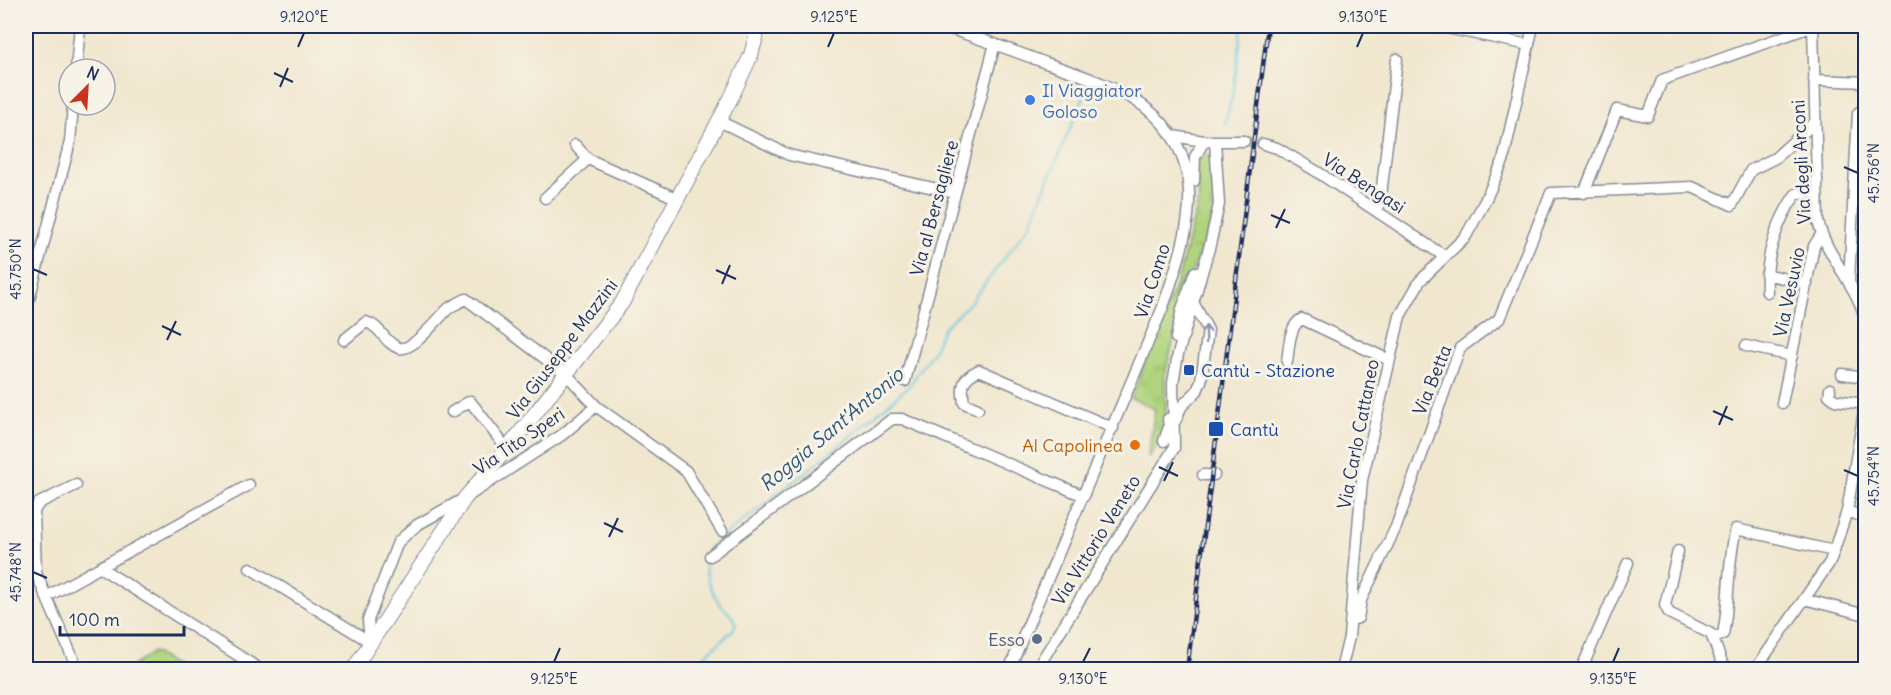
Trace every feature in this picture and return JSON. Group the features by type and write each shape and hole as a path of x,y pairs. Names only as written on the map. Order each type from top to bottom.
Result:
{"main road":[{"name":"Via Giuseppe Mazzini","path":"353,669 465,498 567,375 622,303 719,121 751,55 759,26"}],"street":[{"path":"77,57 80,26"},
{"name":"Via Como","path":"943,26 1122,91 1143,104 1175,141 1187,177 1188,207 1178,261 1166,298 1113,428 1009,669"},
{"path":"1437,26 1529,45"},
{"name":"Via Carlo Cattaneo","path":"1341,669 1348,645 1351,620 1362,480 1389,360 1406,304 1420,281 1472,227 1503,161 1533,26"},
{"path":"1584,194 1617,110 1648,116 1662,80 1813,26"},
{"name":"Via degli Arconi","path":"1813,26 1817,192 1821,235 1849,282 1866,322"},
{"name":"Via al Bersagliere","path":"905,381 995,44"},
{"path":"1376,211 1380,204 1398,59"},
{"path":"1814,80 1866,82"},
{"path":"1849,282 1858,113 1866,107"},
{"path":"26,311 70,142 72,117"},
{"path":"719,121 789,155 955,193"},
{"name":"Via Betta","path":"1351,620 1358,618 1361,600 1396,527 1460,348 1499,319 1551,194 1692,187 1732,205 1751,170 1775,158 1815,122"},
{"path":"1175,141 1188,147 1210,141 1244,141"},
{"path":"1188,207 1195,193 1194,157 1210,141"},
{"path":"1164,441 1169,428 1166,412 1168,381 1180,316 1206,244 1215,208 1216,174 1210,141"},
{"name":"Via Vittorio Veneto","path":"1036,669 1168,459 1175,440 1173,383 1178,354 1219,204 1210,141"},
{"name":"Via Bengasi","path":"1263,144 1289,155 1444,256"},
{"path":"575,145 588,159 678,199"},
{"path":"545,198 588,159"},
{"path":"1767,292 1766,274 1774,237 1791,201 1796,194 1817,192"},
{"name":"Via Vesuvio","path":"1782,404 1814,246 1821,235"},
{"path":"1766,274 1807,284"},
{"path":"344,340 366,322 375,324 392,344 401,349 411,346 450,307 466,299 567,375 596,406 686,471 722,531"},
{"name":"Via Vittorio Veneto","path":"1174,425 1181,407 1197,391 1201,381 1208,330 1193,302"},
{"path":"1287,362 1295,325 1302,319 1389,360"},
{"name":"Via Vesuvio","path":"1746,346 1792,356"},
{"path":"978,409 964,403 961,387 966,376 979,370 1113,428"},
{"path":"1842,374 1866,378"},
{"path":"1755,669 1830,562 1847,511 1865,405 1835,400 1829,395 1830,389"},
{"path":"452,412 470,401 511,444 529,456"},
{"name":"Via Tito Speri","path":"370,642 368,620 398,542 417,525 465,498 562,435 596,406"},
{"path":"710,556 892,419 902,419 1084,496"},
{"path":"76,485 39,503 34,511 36,573 78,669"},
{"path":"48,596 249,485"},
{"path":"1847,511 1866,518"},
{"path":"1715,638 1723,634 1726,621 1732,545 1736,529 1834,551"},
{"path":"1678,551 1665,605 1670,613 1715,638 1725,669"},
{"path":"1581,669 1628,563"},
{"path":"101,568 261,669"},
{"path":"250,568 370,642"},
{"path":"1804,599 1866,615"}],"green space":[{"path":"1208,154 1211,156 1214,204 1210,226 1190,277 1165,373 1165,431 1160,442 1148,457 1155,409 1131,398 1177,282 1199,199 1196,164 1201,156"},
{"path":"153,652 180,669 129,669"}],"waterway":[{"name":"Roggia Sant'Antonio","path":"1225,124 1234,88 1242,26"},
{"name":"Roggia Sant'Antonio","path":"689,670 733,630 736,622 720,604 706,575 707,553 711,546 840,445 909,386 934,350 943,328 971,302 1029,226 1084,96"}],"tunnel":[{"path":"1244,141 1263,144"}],"railway":[{"path":"1187,670 1268,26"}],"place":[{"name":"Il Viaggiator Goloso","path":"1030,100"},
{"name":"Cantù - Stazione","path":"1189,370"},
{"name":"Cantù","path":"1216,429"},
{"name":"Al Capolinea","path":"1135,445"},
{"name":"Esso","path":"1037,639"}]}
